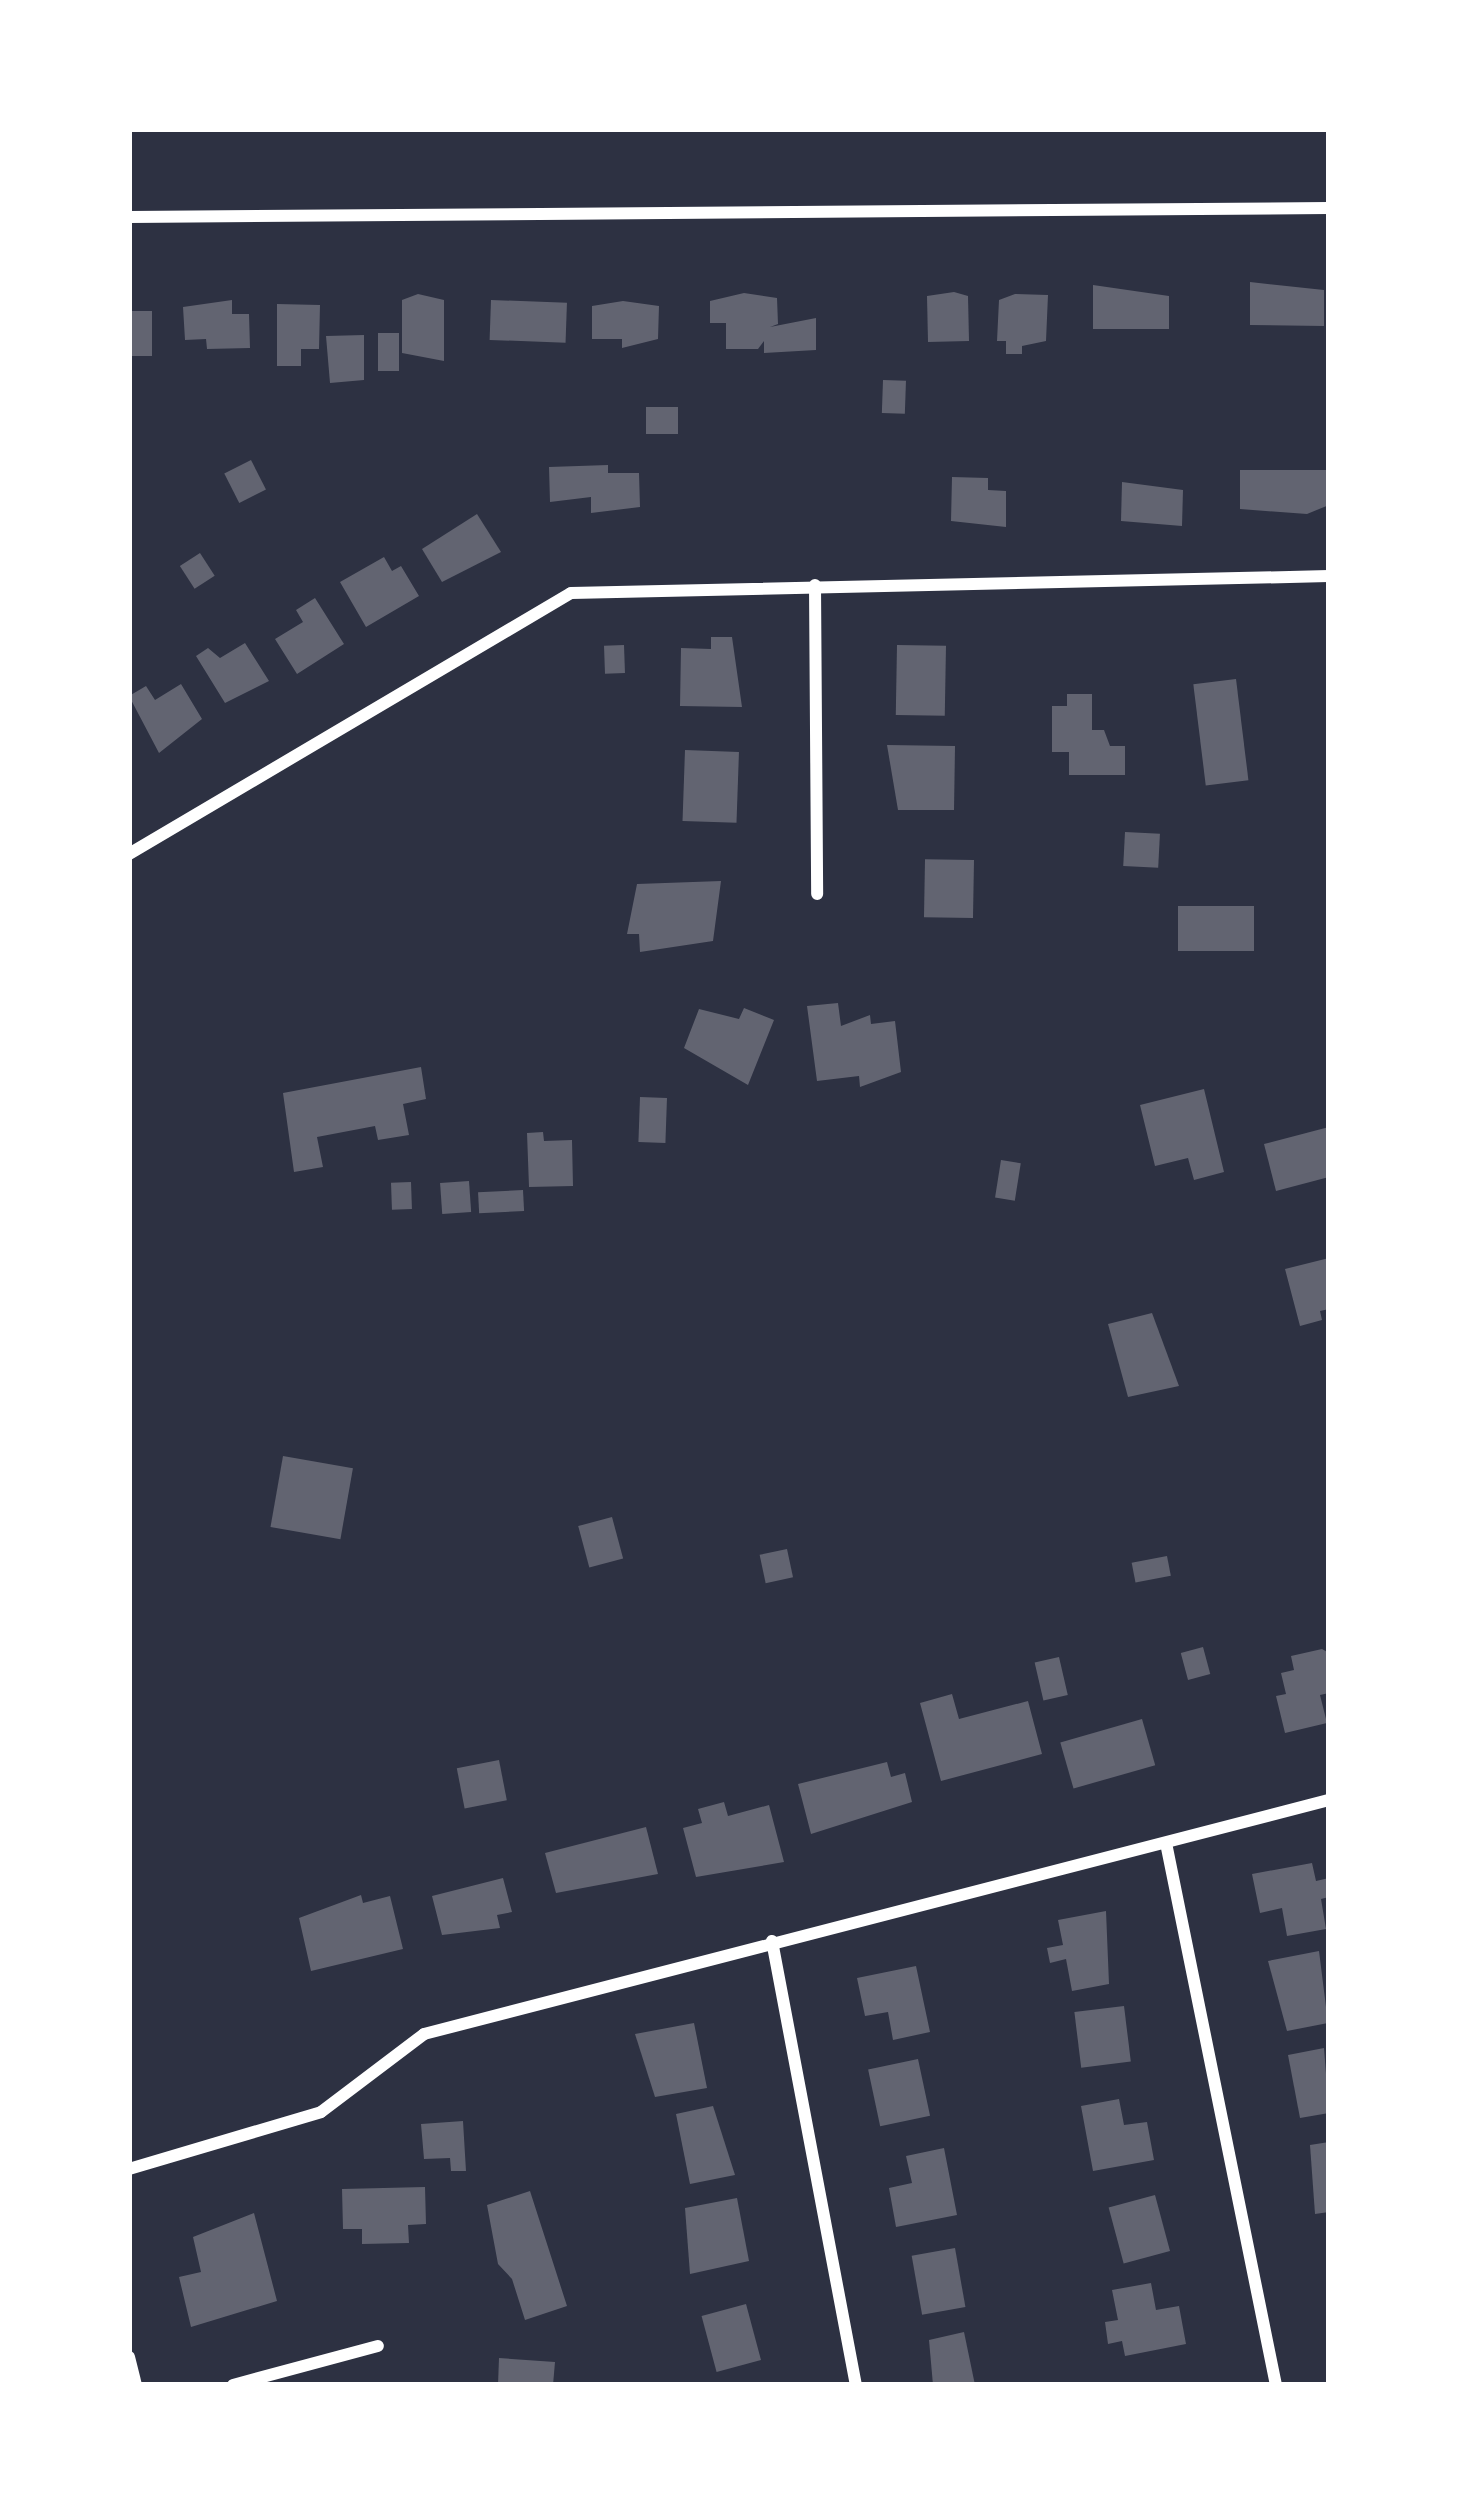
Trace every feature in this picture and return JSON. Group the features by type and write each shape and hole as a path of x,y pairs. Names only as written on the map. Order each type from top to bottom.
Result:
{"street":[{"path":"129,217 1329,208"},
{"path":"129,854 571,593 1329,576"},
{"path":"815,585 818,894"},
{"path":"129,2169 321,2112 424,2034 772,1940 1329,1800"},
{"path":"1166,1844 1276,2385"},
{"path":"772,1940 856,2385"},
{"path":"233,2385 378,2346"},
{"path":"129,2357 136,2385"}],"building":[{"path":"1250,282 1324,290 1324,326 1250,325"},
{"path":"1093,285 1169,296 1169,329 1093,329"},
{"path":"954,292 968,296 969,341 928,342 927,296"},
{"path":"744,293 777,298 778,324 770,327 816,318 816,350 764,353 764,341 758,349 726,349 726,323 710,323 710,301"},
{"path":"418,294 444,300 444,361 402,353 402,300"},
{"path":"1015,294 1048,295 1046,341 1022,346 1022,354 1006,354 1006,341 997,341 999,300"},
{"path":"232,300 232,314 249,314 250,348 207,349 206,339 185,340 183,307"},
{"path":"491,300 567,303 566,343 490,340"},
{"path":"623,301 659,306 658,339 622,348 622,339 592,339 592,306"},
{"path":"277,304 320,305 319,349 301,349 301,366 277,366"},
{"path":"131,311 152,311 152,356 131,356"},
{"path":"378,333 399,333 399,371 378,371"},
{"path":"364,335 364,380 330,383 326,336"},
{"path":"883,380 906,381 905,414 882,413"},
{"path":"646,407 678,407 678,434 646,434"},
{"path":"251,460 266,489 239,503 224,474"},
{"path":"608,465 608,473 639,473 640,507 591,513 591,497 550,502 549,467"},
{"path":"1240,470 1329,470 1329,505 1307,514 1240,509"},
{"path":"952,477 988,478 988,490 1006,491 1006,527 951,521"},
{"path":"1122,482 1183,490 1182,526 1121,521"},
{"path":"477,514 501,552 442,582 422,549"},
{"path":"200,553 215,576 195,589 180,566"},
{"path":"384,557 392,571 401,566 419,596 366,627 340,582"},
{"path":"315,598 344,644 297,674 275,639 303,622 296,610"},
{"path":"711,637 732,637 742,707 680,706 681,648 711,649"},
{"path":"245,643 269,681 225,703 196,656 208,648 220,658"},
{"path":"624,645 625,673 605,674 604,646"},
{"path":"897,645 946,646 945,716 896,715"},
{"path":"1236,679 1248,780 1206,785 1193,684"},
{"path":"181,684 202,719 159,753 129,696 146,686 155,700"},
{"path":"1067,694 1092,694 1092,730 1104,730 1110,746 1125,746 1125,775 1069,775 1069,752 1052,752 1052,706 1067,706"},
{"path":"887,745 955,746 954,810 898,810"},
{"path":"685,750 739,752 736,823 683,821"},
{"path":"1125,832 1160,834 1158,868 1123,866"},
{"path":"925,859 974,860 973,918 924,917"},
{"path":"721,881 713,941 640,952 639,934 627,934 637,884"},
{"path":"1178,906 1254,906 1254,951 1178,951"},
{"path":"838,1003 841,1026 870,1015 871,1024 895,1021 901,1072 860,1087 859,1076 817,1081 807,1006"},
{"path":"744,1008 774,1020 748,1085 684,1048 699,1009 739,1019"},
{"path":"421,1067 426,1099 403,1104 409,1135 378,1140 375,1126 317,1137 323,1167 294,1172 283,1093"},
{"path":"1204,1089 1224,1172 1194,1180 1188,1158 1155,1166 1140,1105"},
{"path":"640,1097 667,1098 665,1143 638,1142"},
{"path":"1329,1127 1329,1177 1276,1191 1264,1144"},
{"path":"543,1132 544,1141 572,1140 573,1186 529,1187 527,1133"},
{"path":"1001,1160 1021,1163 1015,1201 995,1198"},
{"path":"469,1181 471,1212 442,1214 440,1183"},
{"path":"411,1182 412,1209 392,1210 391,1183"},
{"path":"523,1190 524,1211 479,1213 478,1192"},
{"path":"1329,1258 1329,1309 1320,1311 1322,1320 1300,1326 1285,1269"},
{"path":"1152,1313 1179,1386 1128,1397 1108,1324"},
{"path":"283,1456 353,1468 340,1539 270,1527"},
{"path":"612,1517 623,1559 589,1568 578,1526"},
{"path":"787,1549 793,1577 766,1583 760,1555"},
{"path":"1167,1556 1171,1576 1135,1583 1132,1563"},
{"path":"1203,1647 1210,1674 1188,1680 1181,1653"},
{"path":"1322,1649 1329,1653 1329,1693 1320,1695 1327,1723 1285,1733 1276,1696 1286,1694 1281,1673 1294,1670 1291,1656"},
{"path":"1059,1657 1068,1695 1043,1701 1035,1663"},
{"path":"952,1694 959,1719 1028,1701 1042,1754 941,1781 920,1703"},
{"path":"1142,1719 1155,1765 1074,1789 1060,1742"},
{"path":"499,1760 507,1800 465,1808 457,1768"},
{"path":"887,1762 891,1777 905,1773 912,1802 811,1834 798,1784"},
{"path":"724,1802 728,1816 769,1805 784,1862 696,1877 683,1828 702,1823 698,1809"},
{"path":"646,1827 658,1874 556,1893 545,1853"},
{"path":"1312,1863 1316,1881 1329,1878 1329,1897 1321,1899 1326,1929 1287,1936 1282,1908 1260,1913 1252,1874"},
{"path":"503,1878 512,1912 497,1915 500,1928 442,1935 432,1896"},
{"path":"361,1895 363,1903 390,1896 403,1949 311,1971 299,1918"},
{"path":"1106,1911 1109,1984 1072,1991 1066,1959 1050,1963 1047,1948 1063,1945 1058,1920"},
{"path":"1319,1951 1328,2023 1287,2031 1268,1961"},
{"path":"916,1966 930,2032 893,2040 888,2012 865,2016 857,1978"},
{"path":"1124,2006 1131,2062 1081,2068 1074,2012"},
{"path":"694,2023 707,2088 655,2097 635,2034"},
{"path":"1324,2048 1329,2113 1300,2118 1288,2055"},
{"path":"918,2059 930,2116 880,2126 868,2070"},
{"path":"1119,2099 1124,2125 1147,2122 1154,2160 1093,2171 1081,2106"},
{"path":"713,2106 735,2175 690,2184 676,2114"},
{"path":"463,2121 466,2171 451,2171 450,2158 424,2159 421,2124"},
{"path":"1329,2142 1329,2212 1315,2214 1310,2145"},
{"path":"944,2148 957,2215 896,2227 889,2188 912,2183 906,2156"},
{"path":"425,2187 426,2224 408,2225 409,2243 362,2244 362,2229 343,2229 342,2189"},
{"path":"530,2191 567,2306 525,2320 512,2279 498,2264 487,2205"},
{"path":"1155,2195 1170,2251 1124,2263 1109,2207"},
{"path":"737,2198 749,2261 690,2274 685,2208"},
{"path":"254,2213 277,2301 191,2327 179,2277 201,2272 193,2237"},
{"path":"955,2248 965,2307 922,2315 912,2256"},
{"path":"1151,2283 1156,2310 1179,2306 1186,2344 1125,2356 1122,2341 1108,2344 1105,2322 1118,2320 1112,2290"},
{"path":"746,2304 761,2360 717,2372 702,2316"},
{"path":"964,2332 975,2385 933,2385 929,2340"},
{"path":"499,2358 555,2362 553,2385 498,2385"}]}
